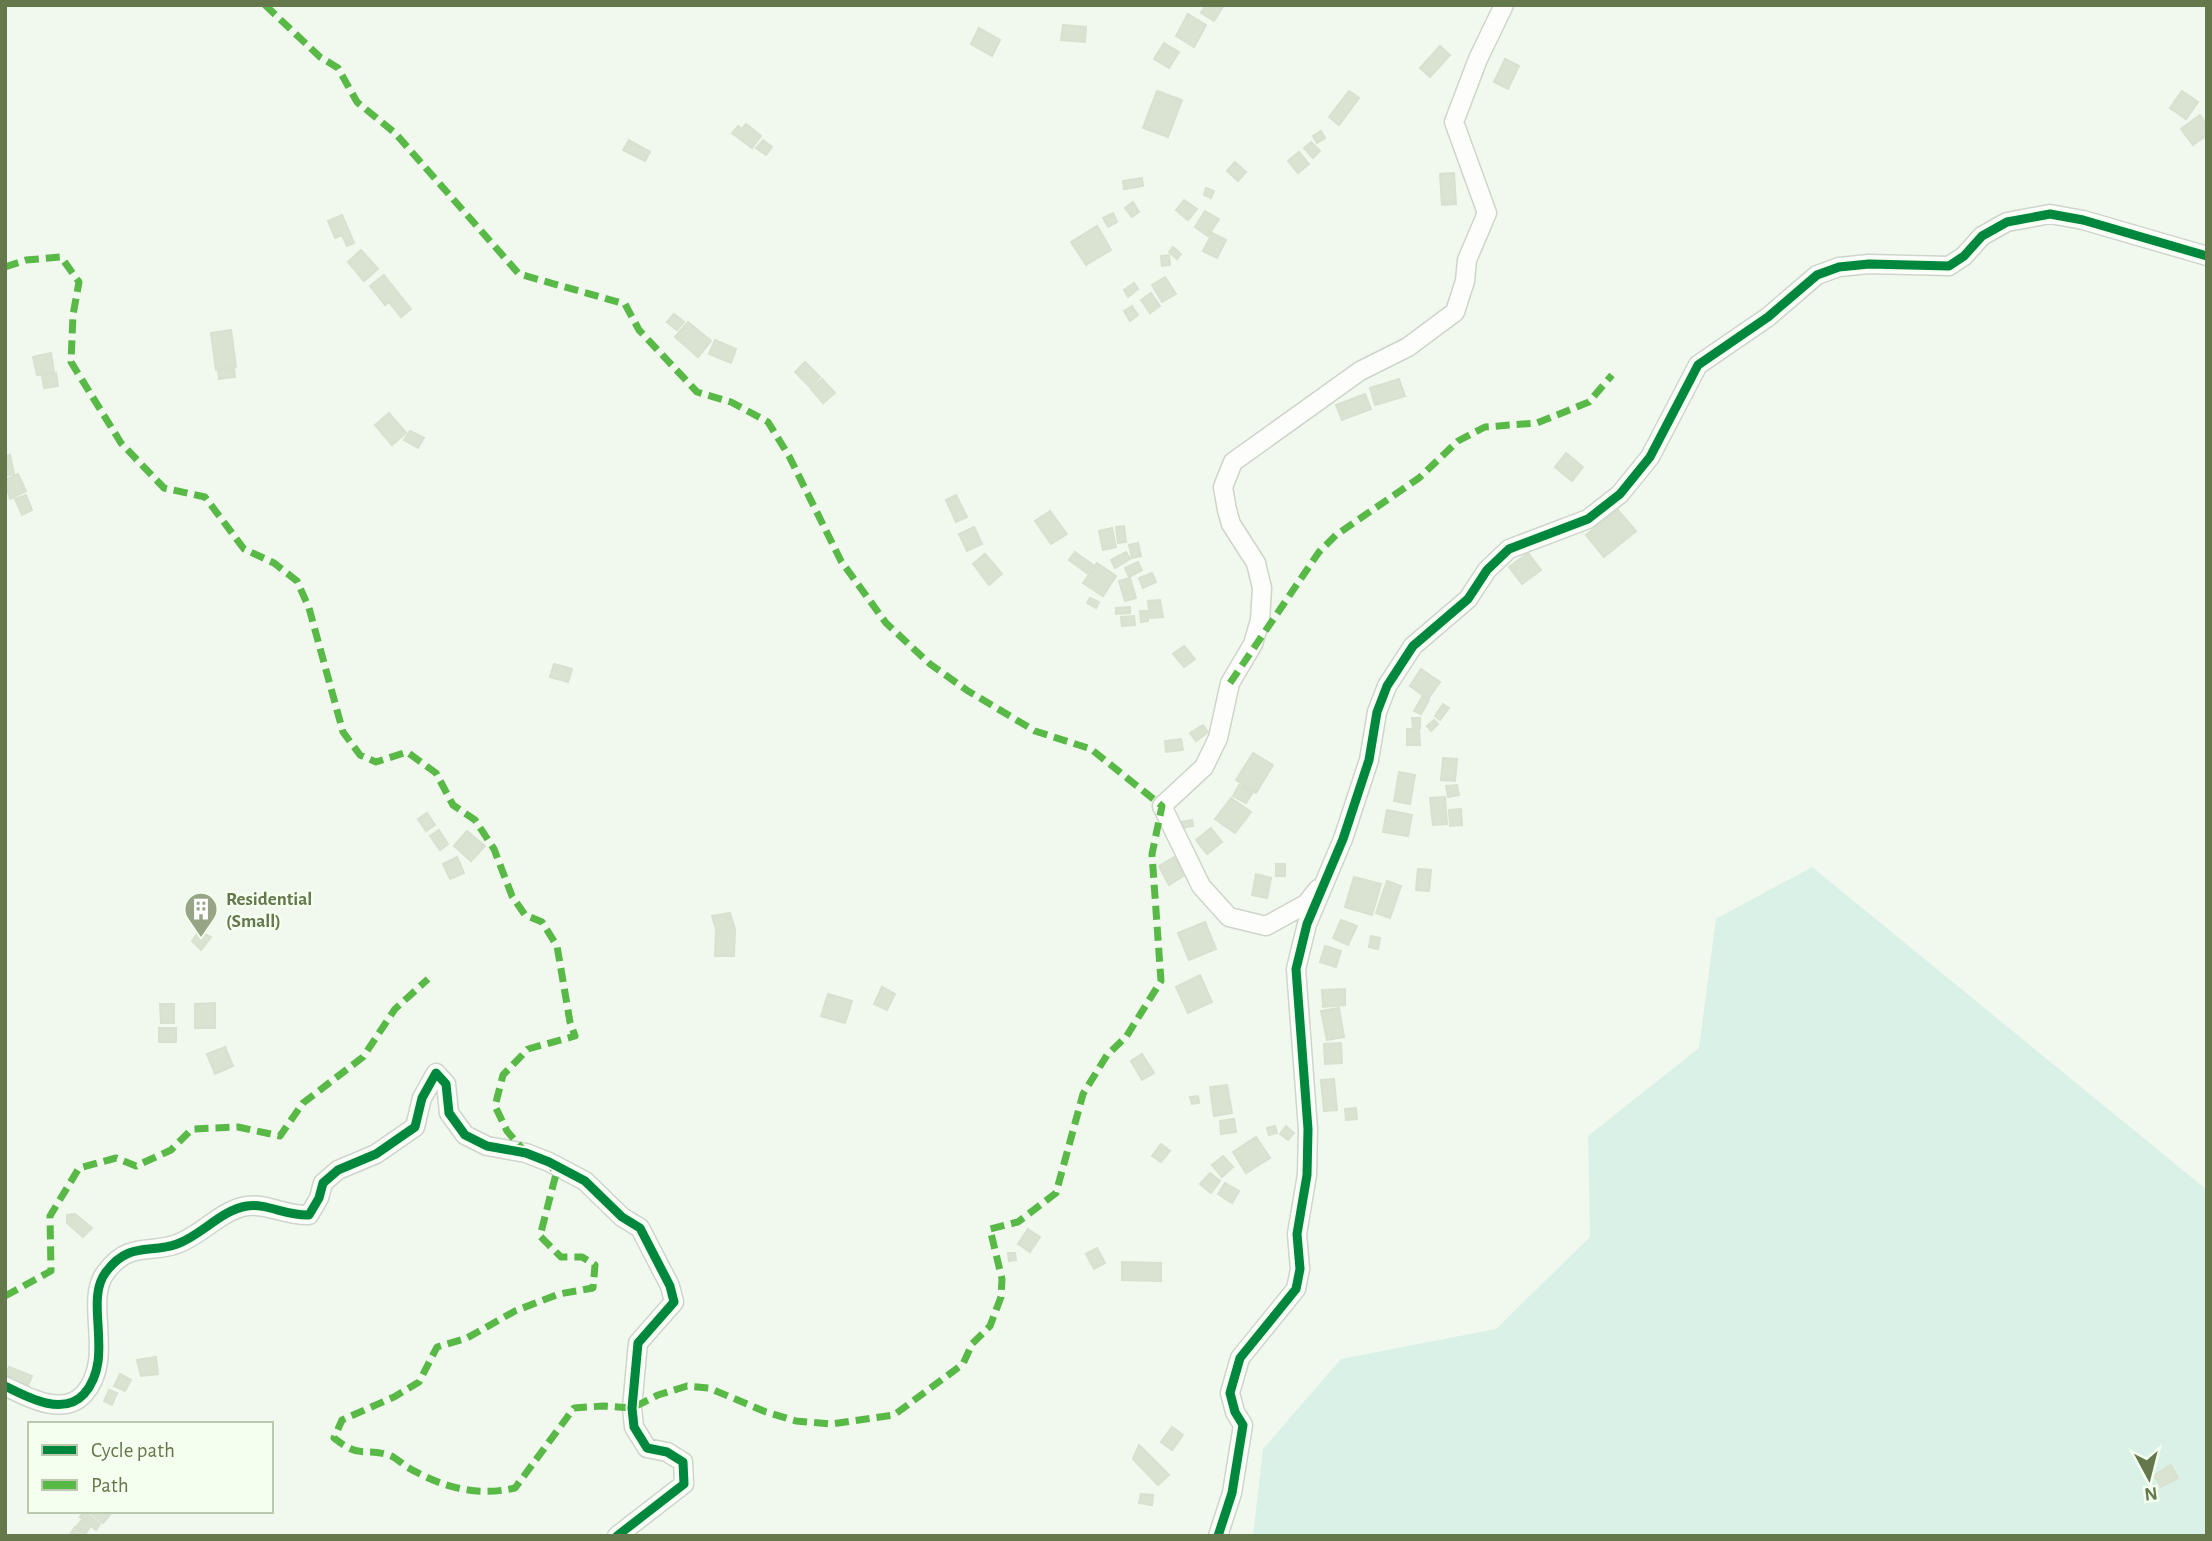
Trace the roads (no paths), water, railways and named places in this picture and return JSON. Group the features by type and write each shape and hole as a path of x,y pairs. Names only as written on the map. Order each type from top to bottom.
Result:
{"street":[{"path":"1325,881 1306,904 1266,926 1228,917 1201,886 1162,806 1204,767 1218,738 1230,683 1253,644 1260,620 1262,588 1256,563 1231,524 1223,487 1233,462 1264,438 1360,371 1408,347 1455,312 1465,281 1468,260 1487,213 1454,122 1478,58 1504,5"},
{"path":"1218,1536 1232,1493 1243,1424 1235,1412 1230,1393 1240,1358 1296,1289 1300,1269 1297,1234 1307,1175 1308,1129 1296,969 1307,924 1369,760 1377,712 1399,663 1441,621 1468,599 1486,570 1509,549 1588,519 1620,494 1650,457 1698,365 1758,324 1817,275 1839,267 1869,264 1949,266 1964,256 1982,236 2007,222 2050,214 2083,220 2207,256"},
{"path":"5,1386 37,1402 61,1404 80,1398 94,1382 99,1366 98,1305 104,1273 124,1255 143,1247 176,1245 211,1226 230,1210 249,1205 273,1209 290,1216 309,1215 319,1198 323,1183 338,1170 376,1154 415,1127 424,1091 436,1073 446,1084 449,1113 465,1135 487,1146 526,1153 585,1181 622,1217 640,1228 670,1286 674,1302 638,1343 632,1408 634,1427 647,1448 667,1452 682,1462 684,1484 617,1536"}],"place":[{"name":"Residential (Small)","path":"201,939"}]}
